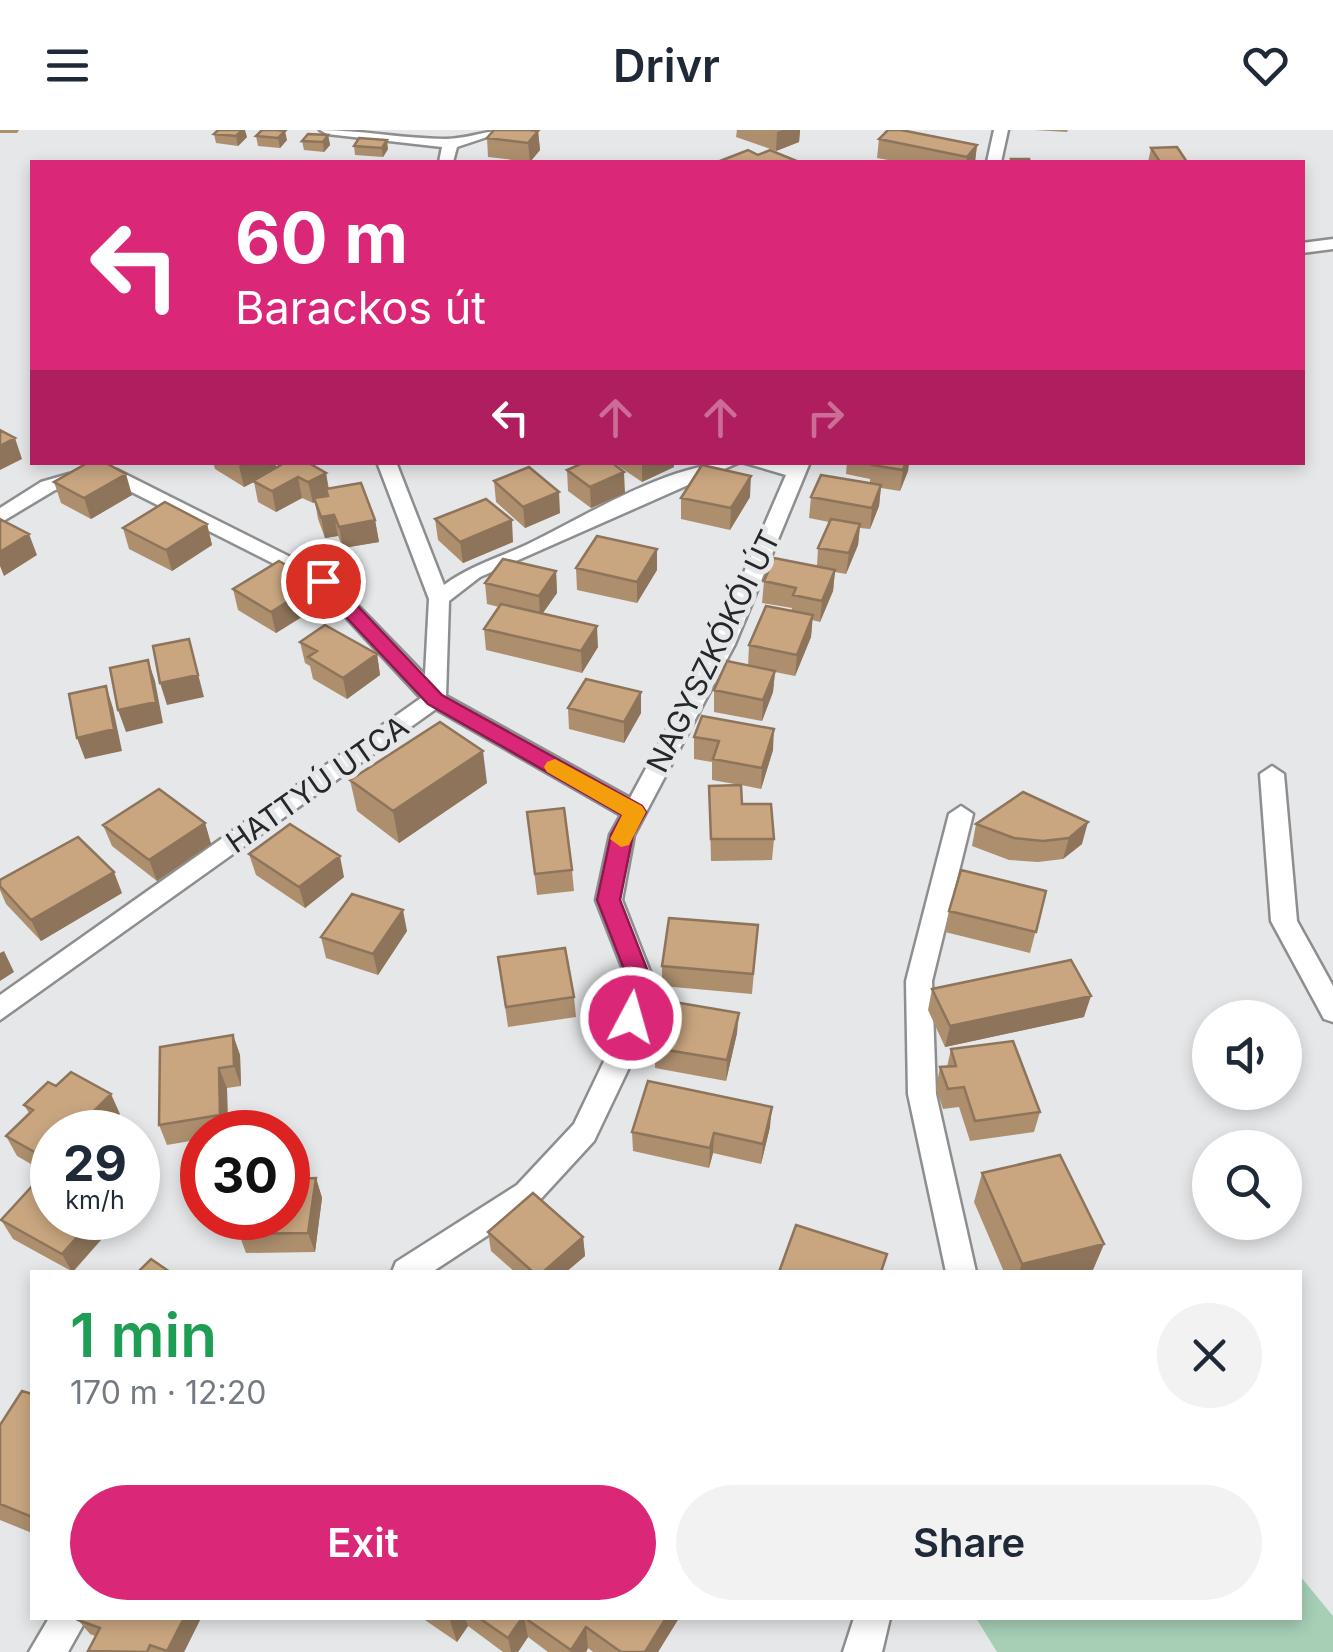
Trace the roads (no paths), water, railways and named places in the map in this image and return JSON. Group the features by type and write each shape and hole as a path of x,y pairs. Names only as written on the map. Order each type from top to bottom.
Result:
{"street":[{"path":"327,130 450,144 501,130"},
{"path":"994,160 1001,130"},
{"path":"446,160 450,144"},
{"path":"1305,248 1333,244"},
{"path":"387,465 439,598 473,573 541,546 672,483 722,465"},
{"name":"NAGYSZKÓKÓI ÚT","path":"410,1270 527,1194 584,1132 621,1055 640,982 608,900 622,835 724,644 799,467"},
{"path":"0,517 48,486 68,480 110,474 146,488 323,581 435,699 635,812"},
{"name":"HATTYÚ UTCA","path":"0,1009 435,699 439,598"},
{"path":"1272,774 1284,921 1333,1011"},
{"path":"961,814 919,981 922,1094 961,1270"},
{"path":"47,1652 68,1620"},
{"path":"861,1652 870,1640 872,1620"}]}
